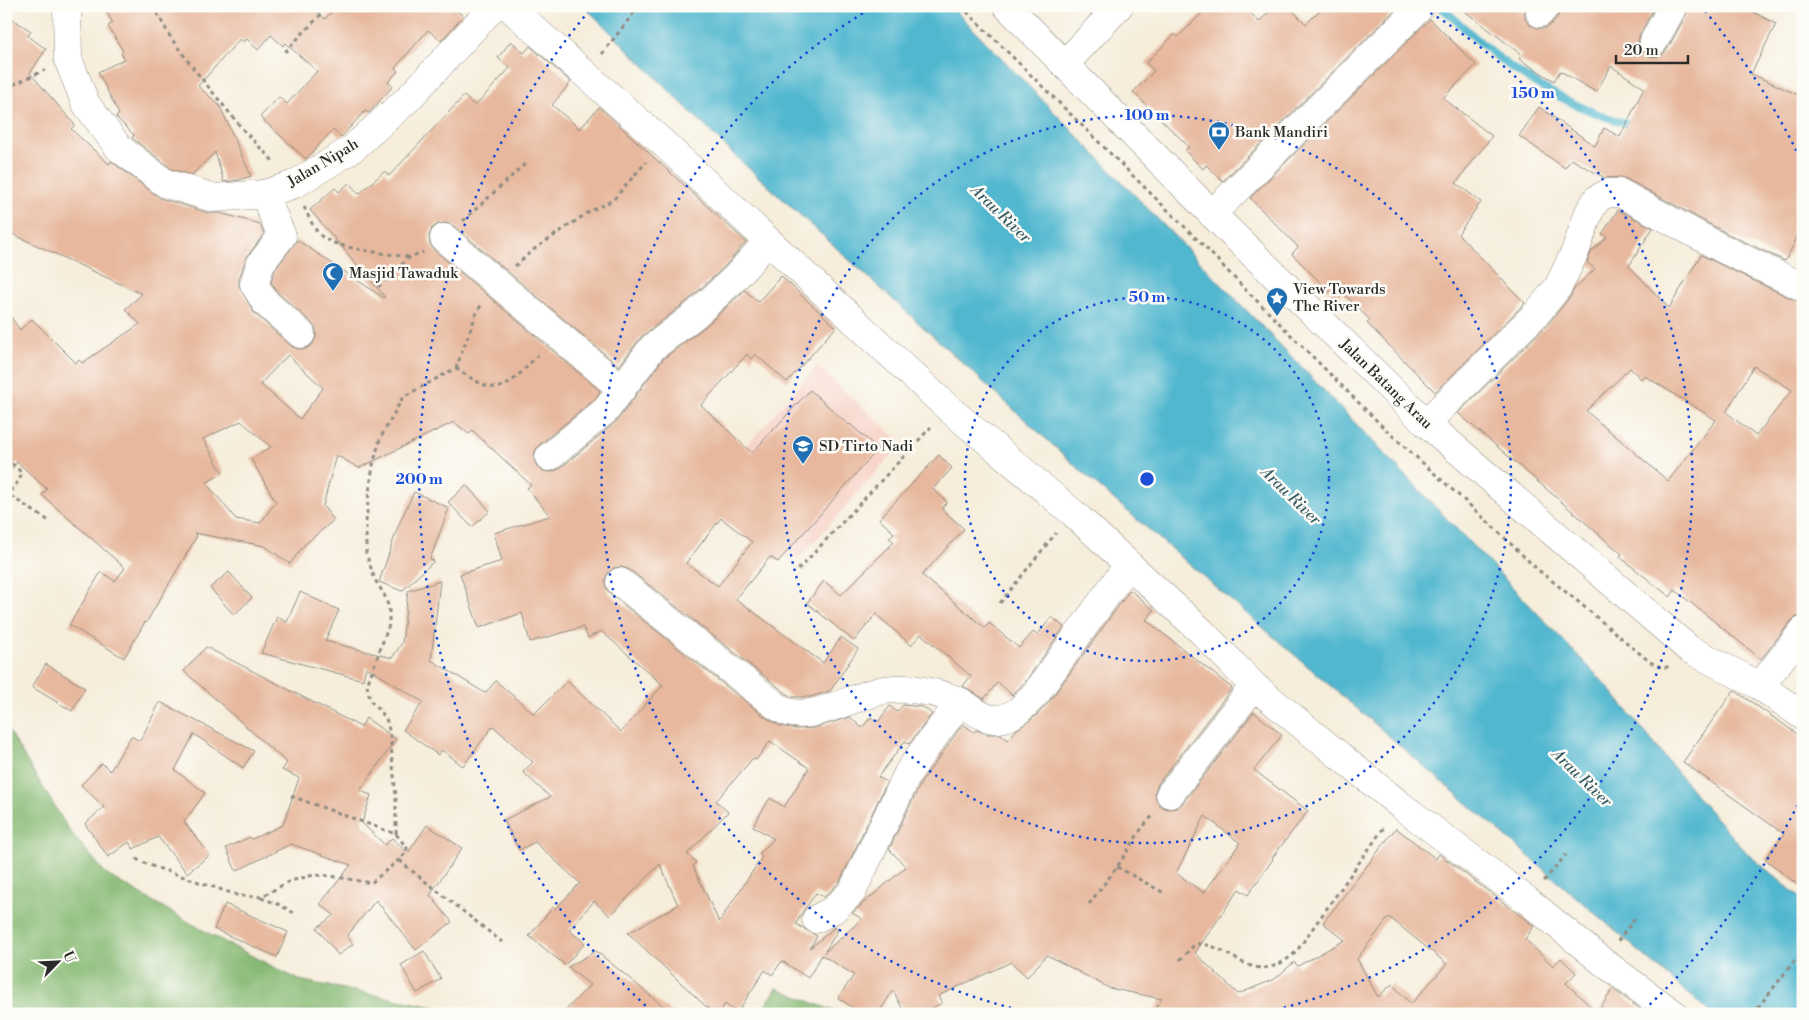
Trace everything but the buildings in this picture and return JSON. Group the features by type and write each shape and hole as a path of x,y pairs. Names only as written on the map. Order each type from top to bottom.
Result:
{"street":[{"name":"Jalan Nipah","path":"67,6 68,59 86,104 118,148 165,183 214,198 264,194 295,184 352,149 409,98 494,6"},
{"path":"508,6 662,142 948,408 1073,513 1202,632 1254,686 1400,805 1527,900 1603,962 1674,1014"},
{"name":"Jalan Batang Arau","path":"1007,6 1212,214 1426,423 1689,649 1760,686 1803,716"},
{"path":"1065,64 1119,6"},
{"path":"1212,214 1421,6"},
{"path":"1654,41 1673,6"},
{"path":"1426,423 1537,313 1558,287 1576,252 1589,212 1597,199 1608,193 1620,193 1721,248 1803,287"},
{"path":"264,194 282,236 261,263 254,284 265,302 301,334"},
{"path":"444,238 622,389"},
{"path":"549,457 606,410 652,348 695,315 736,277 768,241"},
{"path":"620,582 775,705 787,712 809,714 878,691 893,689 930,692 960,702 985,717 997,720 1009,716 1022,708 1038,692 1128,565"},
{"path":"1760,686 1803,631"},
{"path":"1170,794 1254,686"},
{"path":"816,919 833,910 852,892 908,773 925,747 960,702"}],"path":[{"path":"153,6 171,38 194,69 245,132 295,184 310,221 324,239 342,245 410,258"},
{"path":"285,52 330,6"},
{"path":"616,37 639,6"},
{"path":"961,6 1204,246 1384,428 1537,569 1650,662 1663,668 1675,665 1689,649"},
{"path":"6,88 68,59"},
{"path":"456,368 485,386 492,388 509,385 557,335"},
{"path":"798,570 948,408"},
{"path":"380,440 373,465 369,492 366,522 366,553 389,608 389,625 367,684 370,700 386,718 390,734 396,797 396,834"},
{"path":"6,458 22,473 18,482 12,488 12,497 49,521"},
{"path":"1000,603 1073,513"},
{"path":"1090,904 1117,868 1142,828 1170,794"},
{"path":"261,898 290,881 314,875 371,883 400,859 407,848 396,834 291,796"},
{"path":"1180,960 1195,944 1208,944 1246,965 1257,968 1269,967 1288,960 1296,952 1400,805"},
{"path":"1527,900 1566,856"},
{"path":"136,859 240,896 261,898 278,904 296,914"},
{"path":"400,859 402,863 502,942"},
{"path":"1117,868 1166,894"},
{"path":"1603,962 1637,915"},
{"path":"1753,1014 1803,950"}],"shaded area":[{"path":"817,366 902,443 798,560 713,483"}],"green space":[{"path":"6,727 69,830 107,875 215,937 299,980 469,1014 6,1014"},
{"path":"777,988 841,1014 760,1014"}],"water":[{"name":"Arau River","path":"584,6 951,6 1290,355 1608,687 1700,800 1748,854 1803,900 1803,1014 1712,1014 1090,479 732,153"}],"waterway":[{"path":"1440,6 1494,54 1526,78 1588,110 1636,126"}],"place":[{"name":"Bank Mandiri","path":"1219,151"},
{"name":"Masjid Tawaduk","path":"333,292"},
{"name":"View Towards The River","path":"1277,317"},
{"name":"SD Tirto Nadi","path":"803,465"}]}
